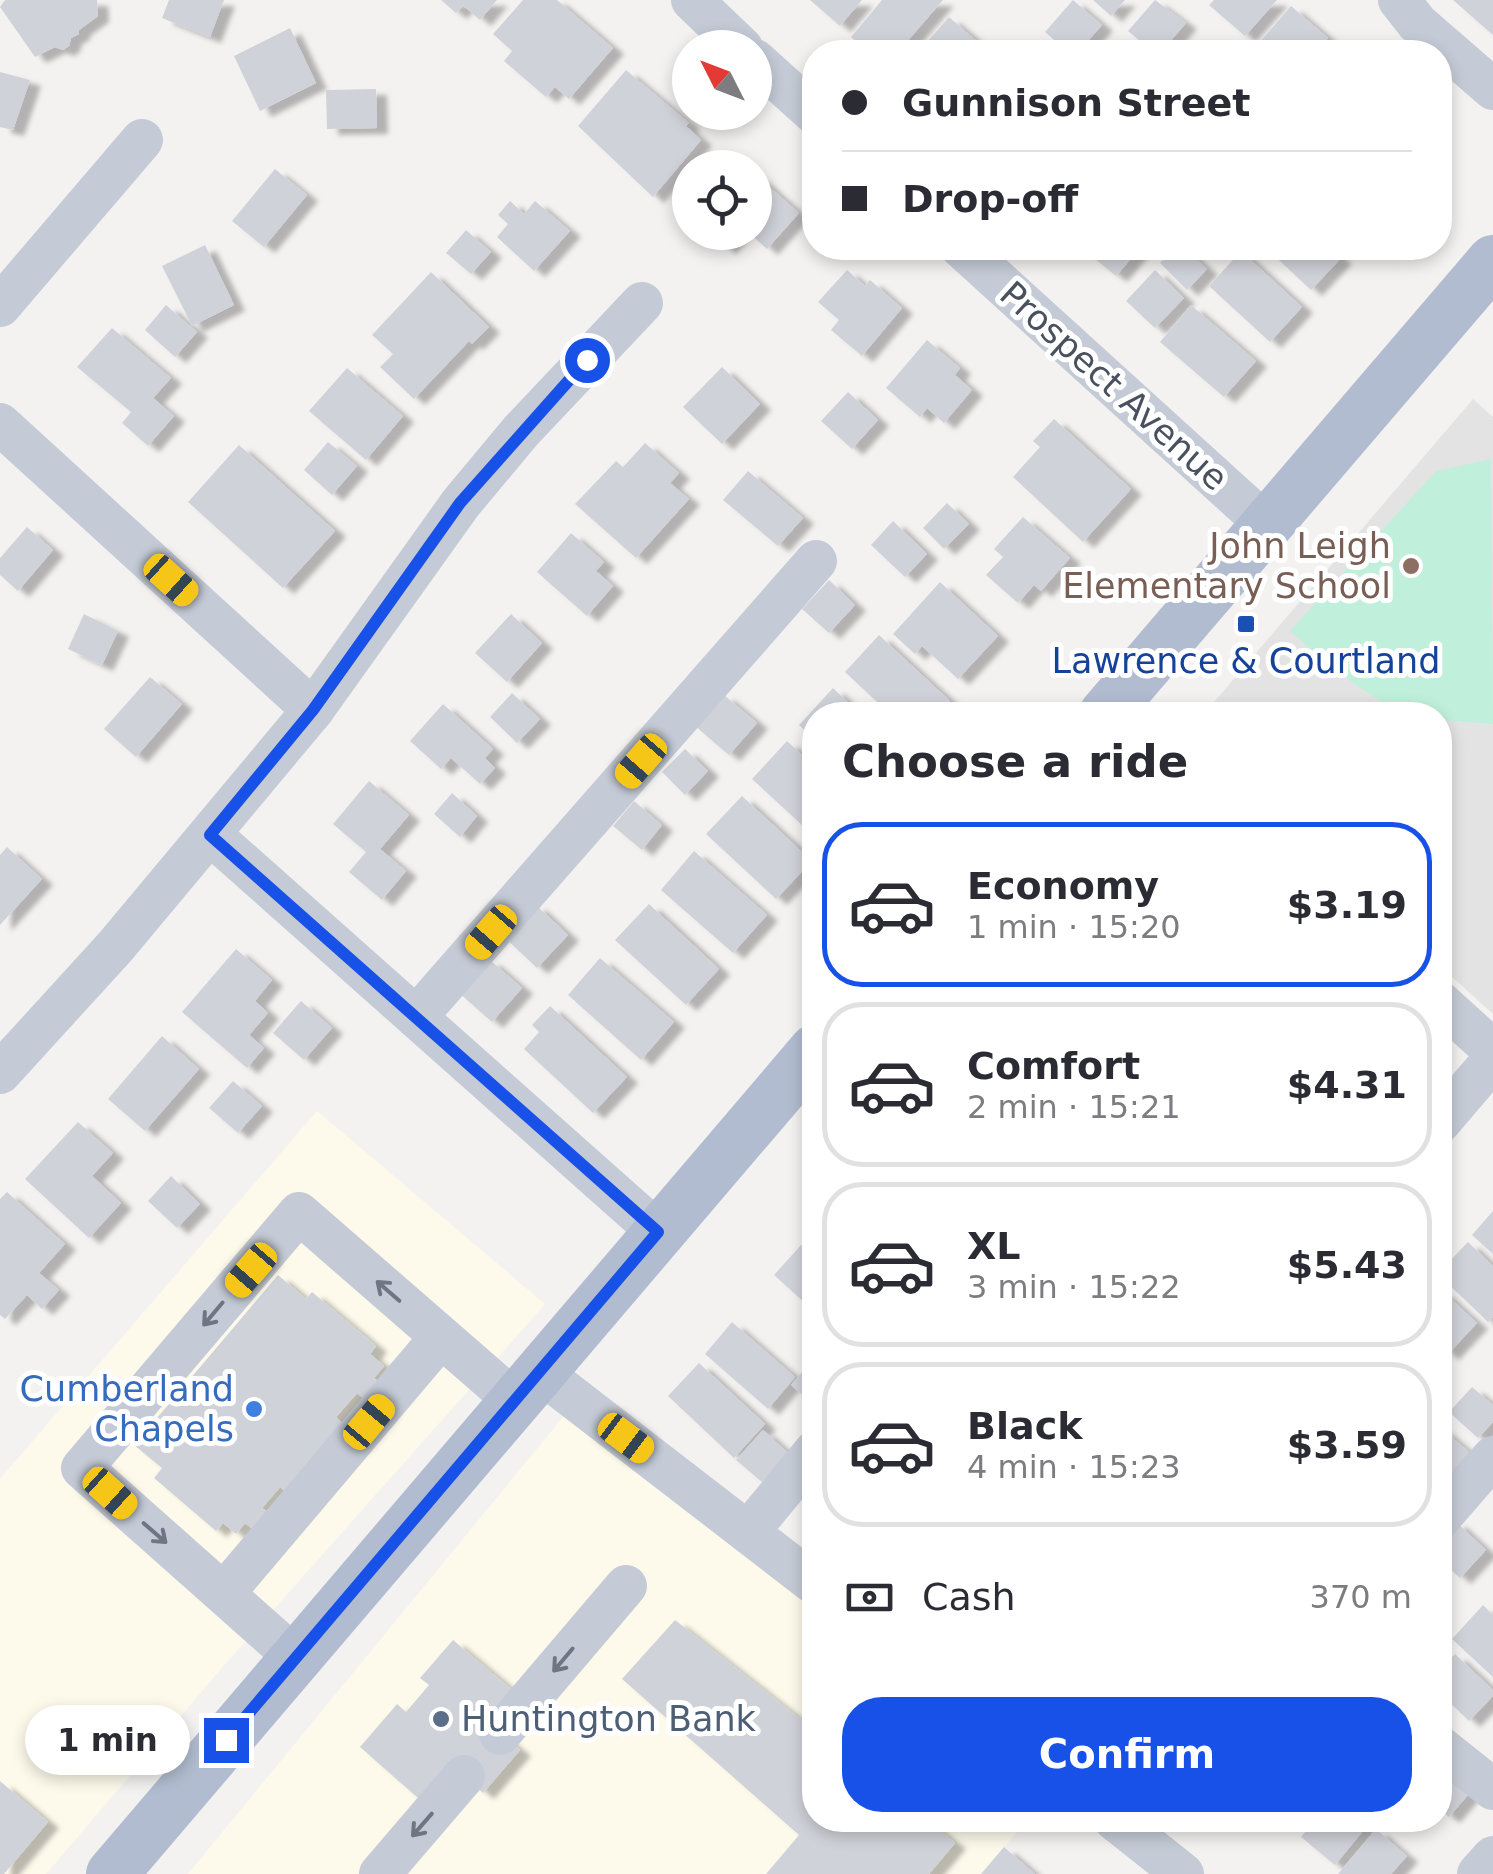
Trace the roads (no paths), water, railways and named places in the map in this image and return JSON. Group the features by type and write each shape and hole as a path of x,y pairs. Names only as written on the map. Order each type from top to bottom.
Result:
{"main road":[{"path":"1121,702 1493,261"},
{"path":"112,1874 802,1065"}],"street":[{"path":"692,0 723,30"},
{"path":"1398,0 1436,40"},
{"path":"1452,54 1493,89"},
{"path":"772,75 802,102"},
{"path":"0,306 142,140"},
{"name":"Prospect Avenue","path":"975,260 1267,525"},
{"path":"0,1073 116,947 313,710 460,503 521,431 642,303"},
{"path":"0,424 313,710"},
{"path":"416,1017 816,561"},
{"path":"210,835 658,1232"},
{"path":"1452,1013 1493,1050"},
{"path":"1452,1108 1493,1060"},
{"path":"296,1658 82,1468 299,1213 441,1337 528,1386 748,1532 802,1574"},
{"path":"224,1593 441,1337"},
{"path":"1452,1504 1493,1456"},
{"path":"748,1532 802,1467"},
{"path":"500,1734 626,1586"},
{"path":"1452,1757 1493,1789"},
{"path":"380,1874 464,1776"},
{"path":"1129,1832 1183,1874"},
{"path":"1478,1874 1493,1857"}],"place":[{"name":"John Leigh Elementary School","path":"1411,566"},
{"name":"Lawrence & Courtland","path":"1246,624"},
{"name":"Cumberland Chapels","path":"254,1409"},
{"name":"Huntington Bank","path":"441,1719"}]}
